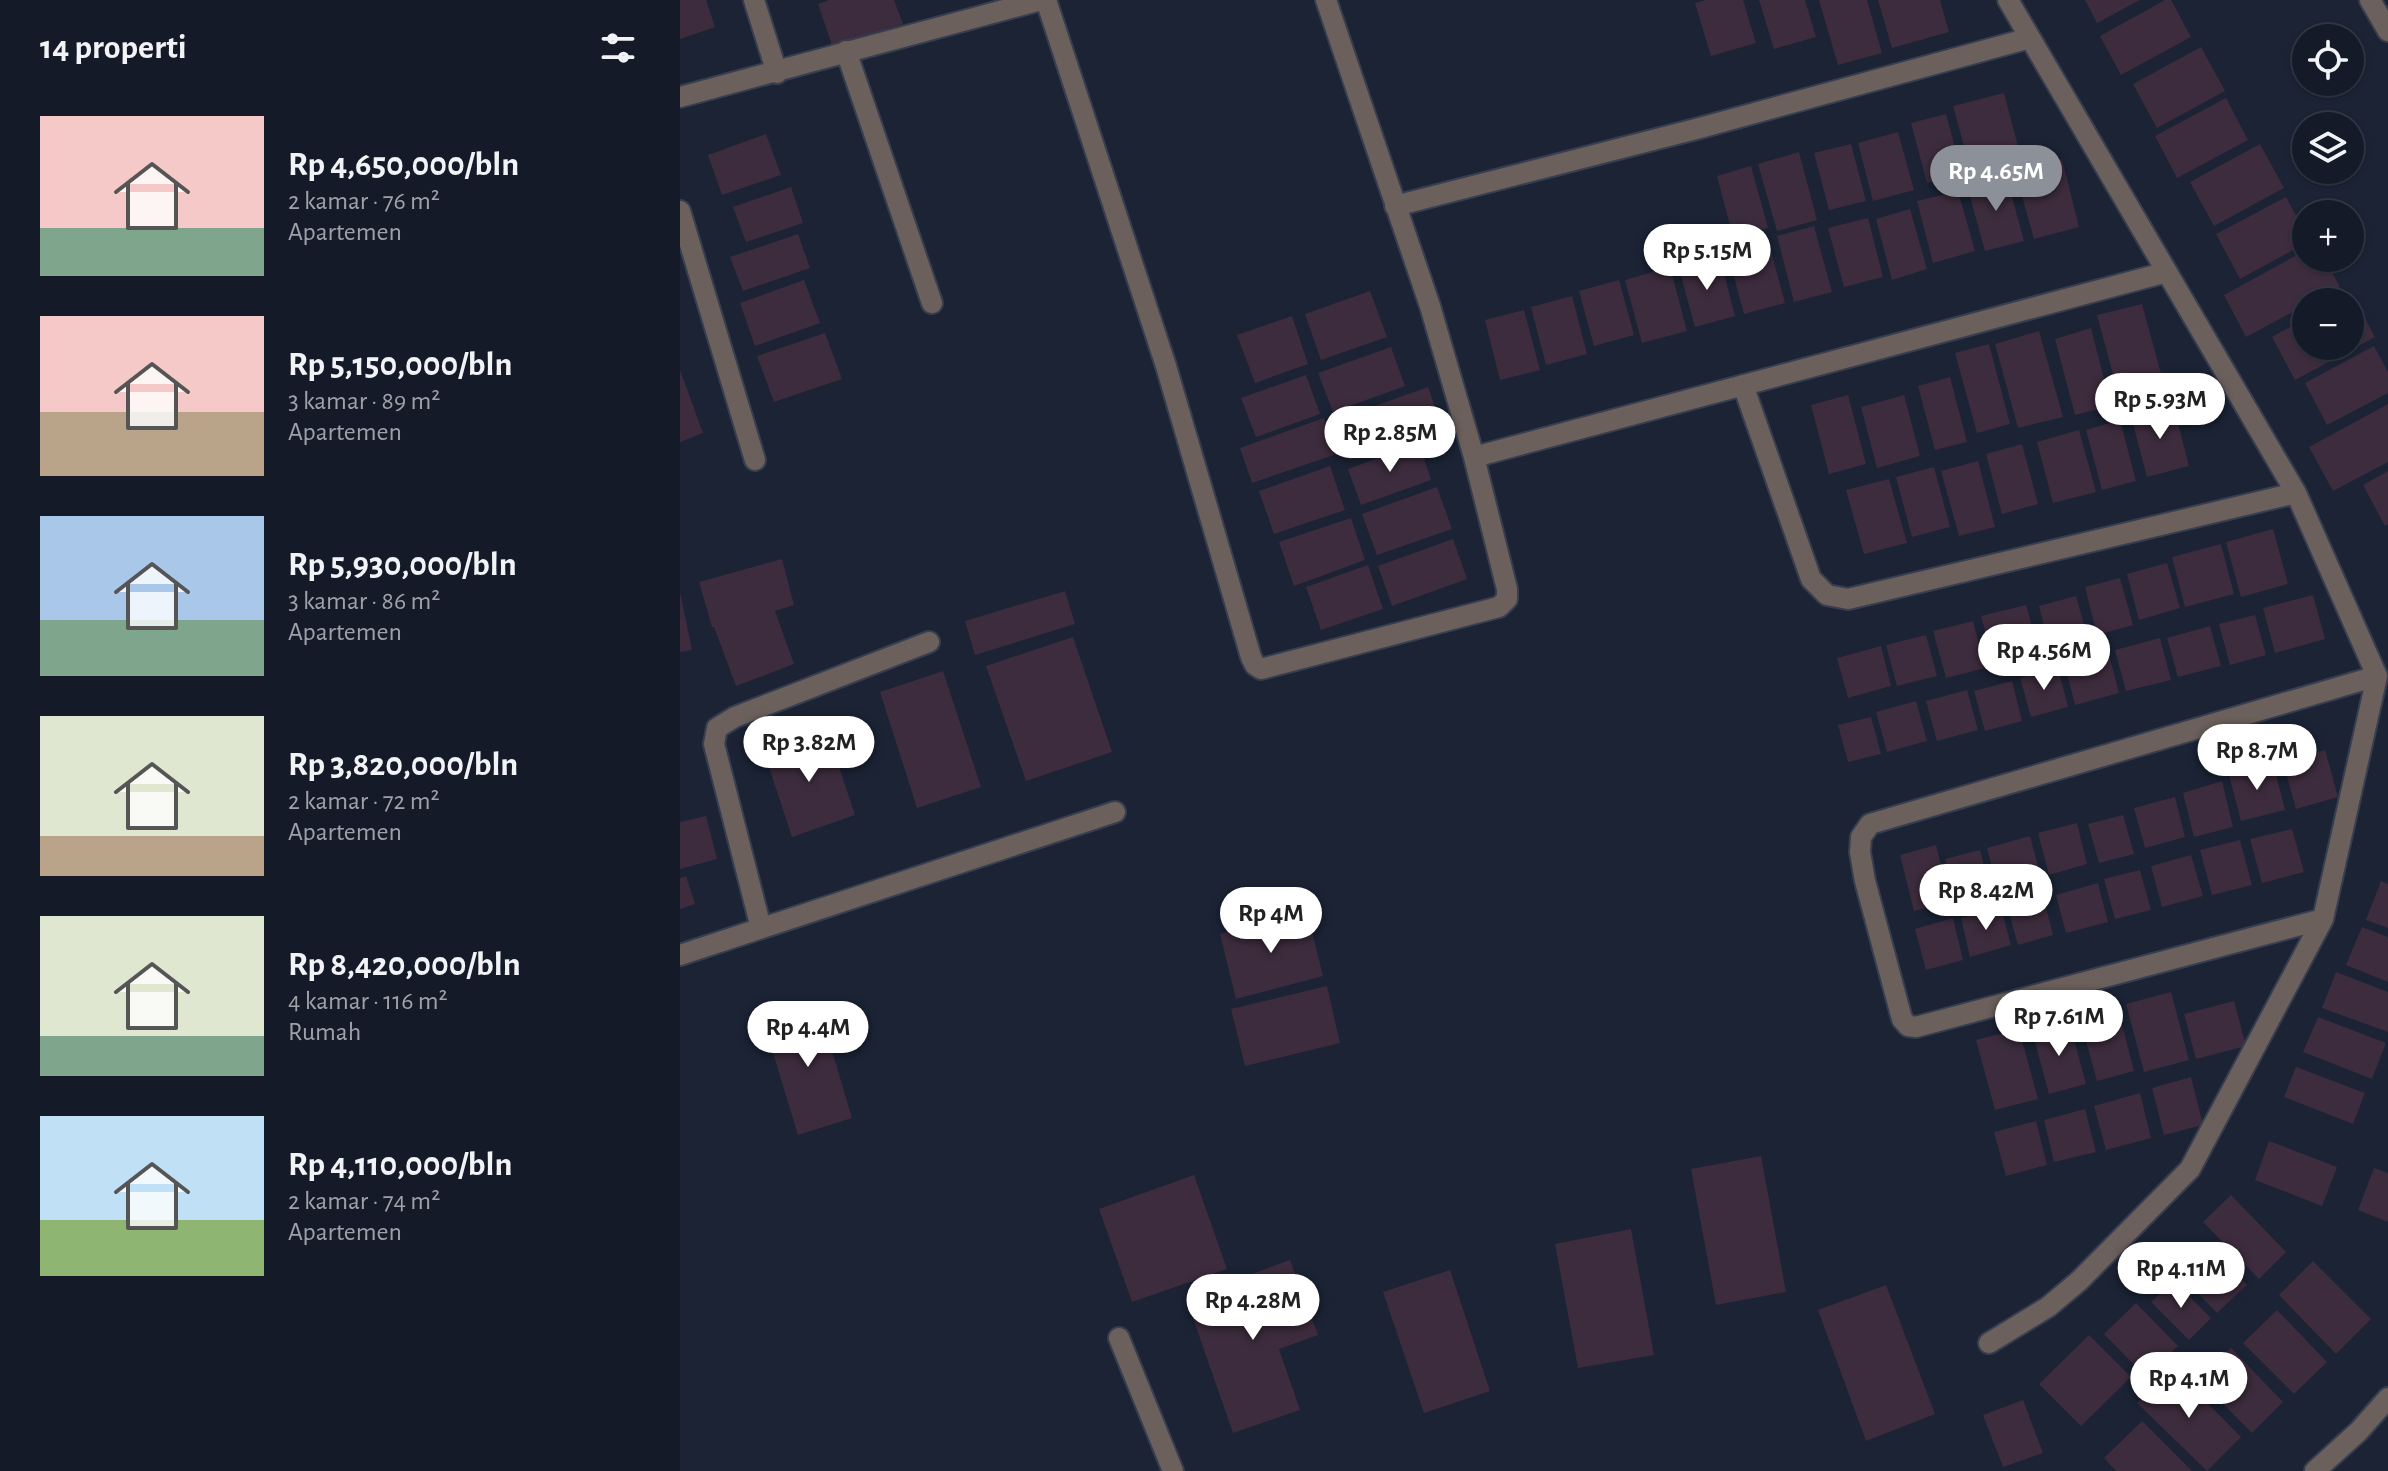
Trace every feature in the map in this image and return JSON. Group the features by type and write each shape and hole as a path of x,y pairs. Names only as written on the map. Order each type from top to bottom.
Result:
{"street":[{"path":"754,0 777,73"},
{"path":"680,97 1043,0 1166,366 1255,665 1261,669 1499,607 1507,599 1474,457 1430,306 1326,0"},
{"path":"1989,1343 2048,1307 2079,1281 2190,1169 2323,919 2377,676 2296,493 2008,0"},
{"path":"2370,0 2388,31"},
{"path":"1395,206 1696,129 2030,38"},
{"path":"846,51 932,303"},
{"path":"680,211 755,460"},
{"path":"1474,457 2167,272"},
{"path":"1743,385 1811,579 1827,595 1848,599 2296,493"},
{"path":"761,928 714,744 717,728 735,717 929,642"},
{"path":"2323,919 1916,1027 1908,1026 1902,1019 1865,881 1861,837 1870,824 2377,676"},
{"path":"680,955 1115,812"},
{"path":"1119,1338 1173,1471"},
{"path":"2315,1471 2359,1431 2388,1398"}],"building":[{"path":"680,0 706,0 715,27 680,39"},
{"path":"829,0 894,0 903,24 833,48 818,4"},
{"path":"1743,0 1756,43 1711,56 1695,3"},
{"path":"1759,0 1805,0 1816,37 1774,49"},
{"path":"1819,0 1867,0 1882,53 1838,65"},
{"path":"1878,0 1940,0 1949,32 1892,48"},
{"path":"2085,0 2140,0 2097,23"},
{"path":"2165,0 2171,0 2191,37 2121,75 2100,36"},
{"path":"2201,47 2225,91 2157,128 2133,84"},
{"path":"2004,93 2020,154 1970,168 1953,106"},
{"path":"2226,98 2248,140 2177,178 2155,136"},
{"path":"1946,114 1962,174 1927,183 1911,123"},
{"path":"1898,132 1914,190 1873,201 1858,143"},
{"path":"766,134 781,175 722,195 708,155"},
{"path":"1851,144 1866,201 1829,210 1814,153"},
{"path":"2260,144 2284,188 2214,226 2190,182"},
{"path":"1799,152 1817,220 1777,231 1758,164"},
{"path":"2062,159 2079,227 2034,239 2015,171"},
{"path":"1751,166 1768,228 1733,237 1717,176"},
{"path":"2006,175 2024,241 1985,251 1967,186"},
{"path":"791,187 803,223 746,242 733,207"},
{"path":"1958,191 1975,251 1933,263 1917,201"},
{"path":"2286,197 2292,208 2292,251 2240,279 2216,234"},
{"path":"1910,209 1927,269 1892,280 1876,219"},
{"path":"1868,218 1883,277 1844,287 1828,228"},
{"path":"1814,226 1832,292 1794,302 1777,236"},
{"path":"798,234 810,268 743,291 730,257"},
{"path":"1768,240 1785,303 1744,314 1727,251"},
{"path":"1720,258 1735,316 1695,327 1679,269"},
{"path":"2292,258 2292,272 2332,272 2340,287 2292,288 2292,312 2246,337 2224,295"},
{"path":"1670,267 1687,331 1642,343 1625,280"},
{"path":"804,280 820,323 755,346 740,303"},
{"path":"1619,280 1634,335 1594,346 1579,291"},
{"path":"1370,291 1387,337 1321,360 1305,314"},
{"path":"1572,296 1587,354 1546,365 1531,307"},
{"path":"2142,304 2166,392 2121,404 2097,315"},
{"path":"1524,310 1540,370 1500,380 1485,320"},
{"path":"1292,316 1308,364 1255,383 1237,335"},
{"path":"2364,316 2375,337 2364,343"},
{"path":"2292,326 2292,360 2332,360 2295,380 2272,337"},
{"path":"2091,328 2111,406 2075,415 2055,339"},
{"path":"2039,331 2063,417 2018,428 1995,344"},
{"path":"825,333 842,379 774,402 757,356"},
{"path":"1989,344 2010,424 1977,433 1955,353"},
{"path":"2374,346 2388,372 2388,393 2327,425 2305,383 2348,360 2364,360 2364,351"},
{"path":"1391,347 1405,386 1333,412 1318,373"},
{"path":"680,370 703,433 680,442"},
{"path":"1306,375 1320,414 1256,437 1241,398"},
{"path":"1950,377 1967,442 1935,450 1918,386"},
{"path":"1428,387 1442,427 1349,460 1335,420"},
{"path":"1848,395 1866,464 1829,474 1811,405"},
{"path":"1904,395 1920,456 1877,468 1861,407"},
{"path":"2173,404 2189,466 2147,477 2131,416"},
{"path":"2388,404 2388,462 2333,491 2309,447"},
{"path":"1324,418 1337,454 1252,483 1240,448"},
{"path":"2120,420 2136,481 2102,490 2086,430"},
{"path":"2079,430 2096,492 2053,503 2037,442"},
{"path":"1419,443 1431,480 1361,505 1348,469"},
{"path":"2022,444 2038,504 2002,514 1986,454"},
{"path":"1978,461 1995,527 1959,536 1941,471"},
{"path":"1330,466 1345,510 1274,534 1259,491"},
{"path":"1934,467 1950,527 1912,537 1896,477"},
{"path":"2388,471 2388,524 2385,526 2363,485"},
{"path":"1889,479 1907,543 1864,554 1846,490"},
{"path":"1437,487 1452,529 1377,555 1362,514"},
{"path":"1351,518 1365,560 1294,586 1279,542"},
{"path":"2273,529 2288,584 2241,597 2226,542"},
{"path":"1453,539 1467,579 1392,606 1378,566"},
{"path":"2221,544 2234,594 2185,607 2172,557"},
{"path":"782,559 794,605 775,611 794,664 736,686 712,627 699,582"},
{"path":"2167,563 2180,608 2139,620 2127,574"},
{"path":"1368,565 1383,609 1321,630 1306,587"},
{"path":"2120,578 2133,625 2097,635 2085,587"},
{"path":"1065,591 1075,624 975,655 965,621"},
{"path":"680,592 692,650 680,652"},
{"path":"2313,595 2325,639 2275,653 2263,608"},
{"path":"2076,596 2088,639 2050,649 2039,606"},
{"path":"2026,605 2039,650 1994,662 1981,616"},
{"path":"2255,615 2266,655 2230,665 2219,624"},
{"path":"1973,621 1985,668 1946,678 1933,631"},
{"path":"2210,626 2221,666 2178,677 2167,638"},
{"path":"1926,635 1937,676 1897,686 1886,645"},
{"path":"1073,637 1112,752 1026,781 986,666"},
{"path":"2160,638 2171,680 2126,691 2115,650"},
{"path":"1881,646 1891,686 1848,698 1837,658"},
{"path":"2109,654 2119,693 2075,705 2065,666"},
{"path":"2058,668 2068,707 2031,717 2020,678"},
{"path":"943,671 981,787 917,808 880,692"},
{"path":"2012,681 2022,721 1985,731 1974,691"},
{"path":"1967,690 1978,730 1937,741 1926,701"},
{"path":"1916,701 1927,741 1887,752 1876,712"},
{"path":"1871,717 1881,754 1848,762 1838,725"},
{"path":"827,731 855,815 792,837 764,752"},
{"path":"2325,750 2338,797 2296,809 2283,762"},
{"path":"2273,763 2285,810 2241,821 2229,775"},
{"path":"2222,781 2233,827 2194,837 2183,793"},
{"path":"2175,797 2185,837 2145,848 2134,808"},
{"path":"2123,815 2134,854 2099,863 2088,824"},
{"path":"706,816 717,859 680,869 680,822"},
{"path":"2077,823 2087,864 2049,875 2038,833"},
{"path":"2292,829 2304,872 2262,883 2250,839"},
{"path":"2030,836 2041,877 1998,889 1987,848"},
{"path":"2240,840 2252,885 2212,895 2200,850"},
{"path":"1936,845 1950,902 1914,911 1900,855"},
{"path":"1980,850 1990,889 1956,898 1945,859"},
{"path":"2191,855 2203,896 2162,907 2151,866"},
{"path":"2140,870 2151,910 2115,919 2104,879"},
{"path":"686,876 695,904 680,909 680,878"},
{"path":"2381,881 2388,884 2388,928 2366,920"},
{"path":"2098,883 2108,922 2066,933 2056,895"},
{"path":"2043,896 2053,935 2018,945 2007,906"},
{"path":"2001,908 2011,945 1970,957 1961,918"},
{"path":"1307,912 1323,976 1236,999 1220,934"},
{"path":"1953,918 1963,960 1926,970 1915,929"},
{"path":"2362,927 2388,937 2388,982 2346,965"},
{"path":"2336,972 2388,992 2388,1032 2322,1008"},
{"path":"1327,986 1340,1043 1245,1066 1231,1009"},
{"path":"2171,992 2189,1060 2144,1072 2126,1004"},
{"path":"2234,1001 2246,1046 2196,1059 2184,1014"},
{"path":"818,1003 852,1118 798,1135 763,1020"},
{"path":"2117,1005 2134,1071 2097,1081 2079,1015"},
{"path":"2318,1017 2386,1043 2372,1079 2303,1052"},
{"path":"2069,1021 2086,1084 2049,1094 2032,1031"},
{"path":"2019,1029 2038,1099 1995,1110 1976,1040"},
{"path":"2296,1067 2365,1093 2353,1124 2284,1097"},
{"path":"2191,1077 2203,1125 2164,1135 2152,1088"},
{"path":"2140,1093 2151,1138 2106,1150 2094,1106"},
{"path":"2085,1109 2096,1152 2054,1162 2044,1120"},
{"path":"2036,1121 2047,1165 2006,1176 1994,1132"},
{"path":"2269,1141 2337,1167 2322,1206 2255,1180"},
{"path":"1761,1156 1786,1292 1716,1305 1691,1169"},
{"path":"2374,1168 2388,1173 2388,1222 2358,1210"},
{"path":"1194,1175 1227,1269 1132,1302 1099,1209"},
{"path":"2231,1195 2286,1252 2259,1279 2203,1222"},
{"path":"1631,1229 1654,1355 1578,1368 1555,1244"},
{"path":"2208,1245 2247,1285 2217,1313 2178,1273"},
{"path":"1290,1260 1318,1335 1279,1349 1300,1410 1233,1433 1186,1298"},
{"path":"2313,1261 2371,1319 2336,1354 2279,1295"},
{"path":"1450,1270 1490,1391 1424,1413 1383,1292"},
{"path":"2174,1281 2211,1318 2189,1340 2151,1302"},
{"path":"1886,1285 1935,1414 1866,1441 1818,1310"},
{"path":"2136,1303 2178,1346 2146,1377 2104,1334"},
{"path":"2277,1310 2327,1362 2294,1394 2243,1343"},
{"path":"2089,1335 2131,1377 2081,1426 2039,1384"},
{"path":"2231,1348 2283,1402 2252,1433 2198,1379"},
{"path":"2173,1368 2241,1437 2207,1471 2137,1403"},
{"path":"2023,1400 2043,1453 2003,1467 1983,1415"},
{"path":"2142,1421 2192,1471 2116,1471 2104,1458"}]}
